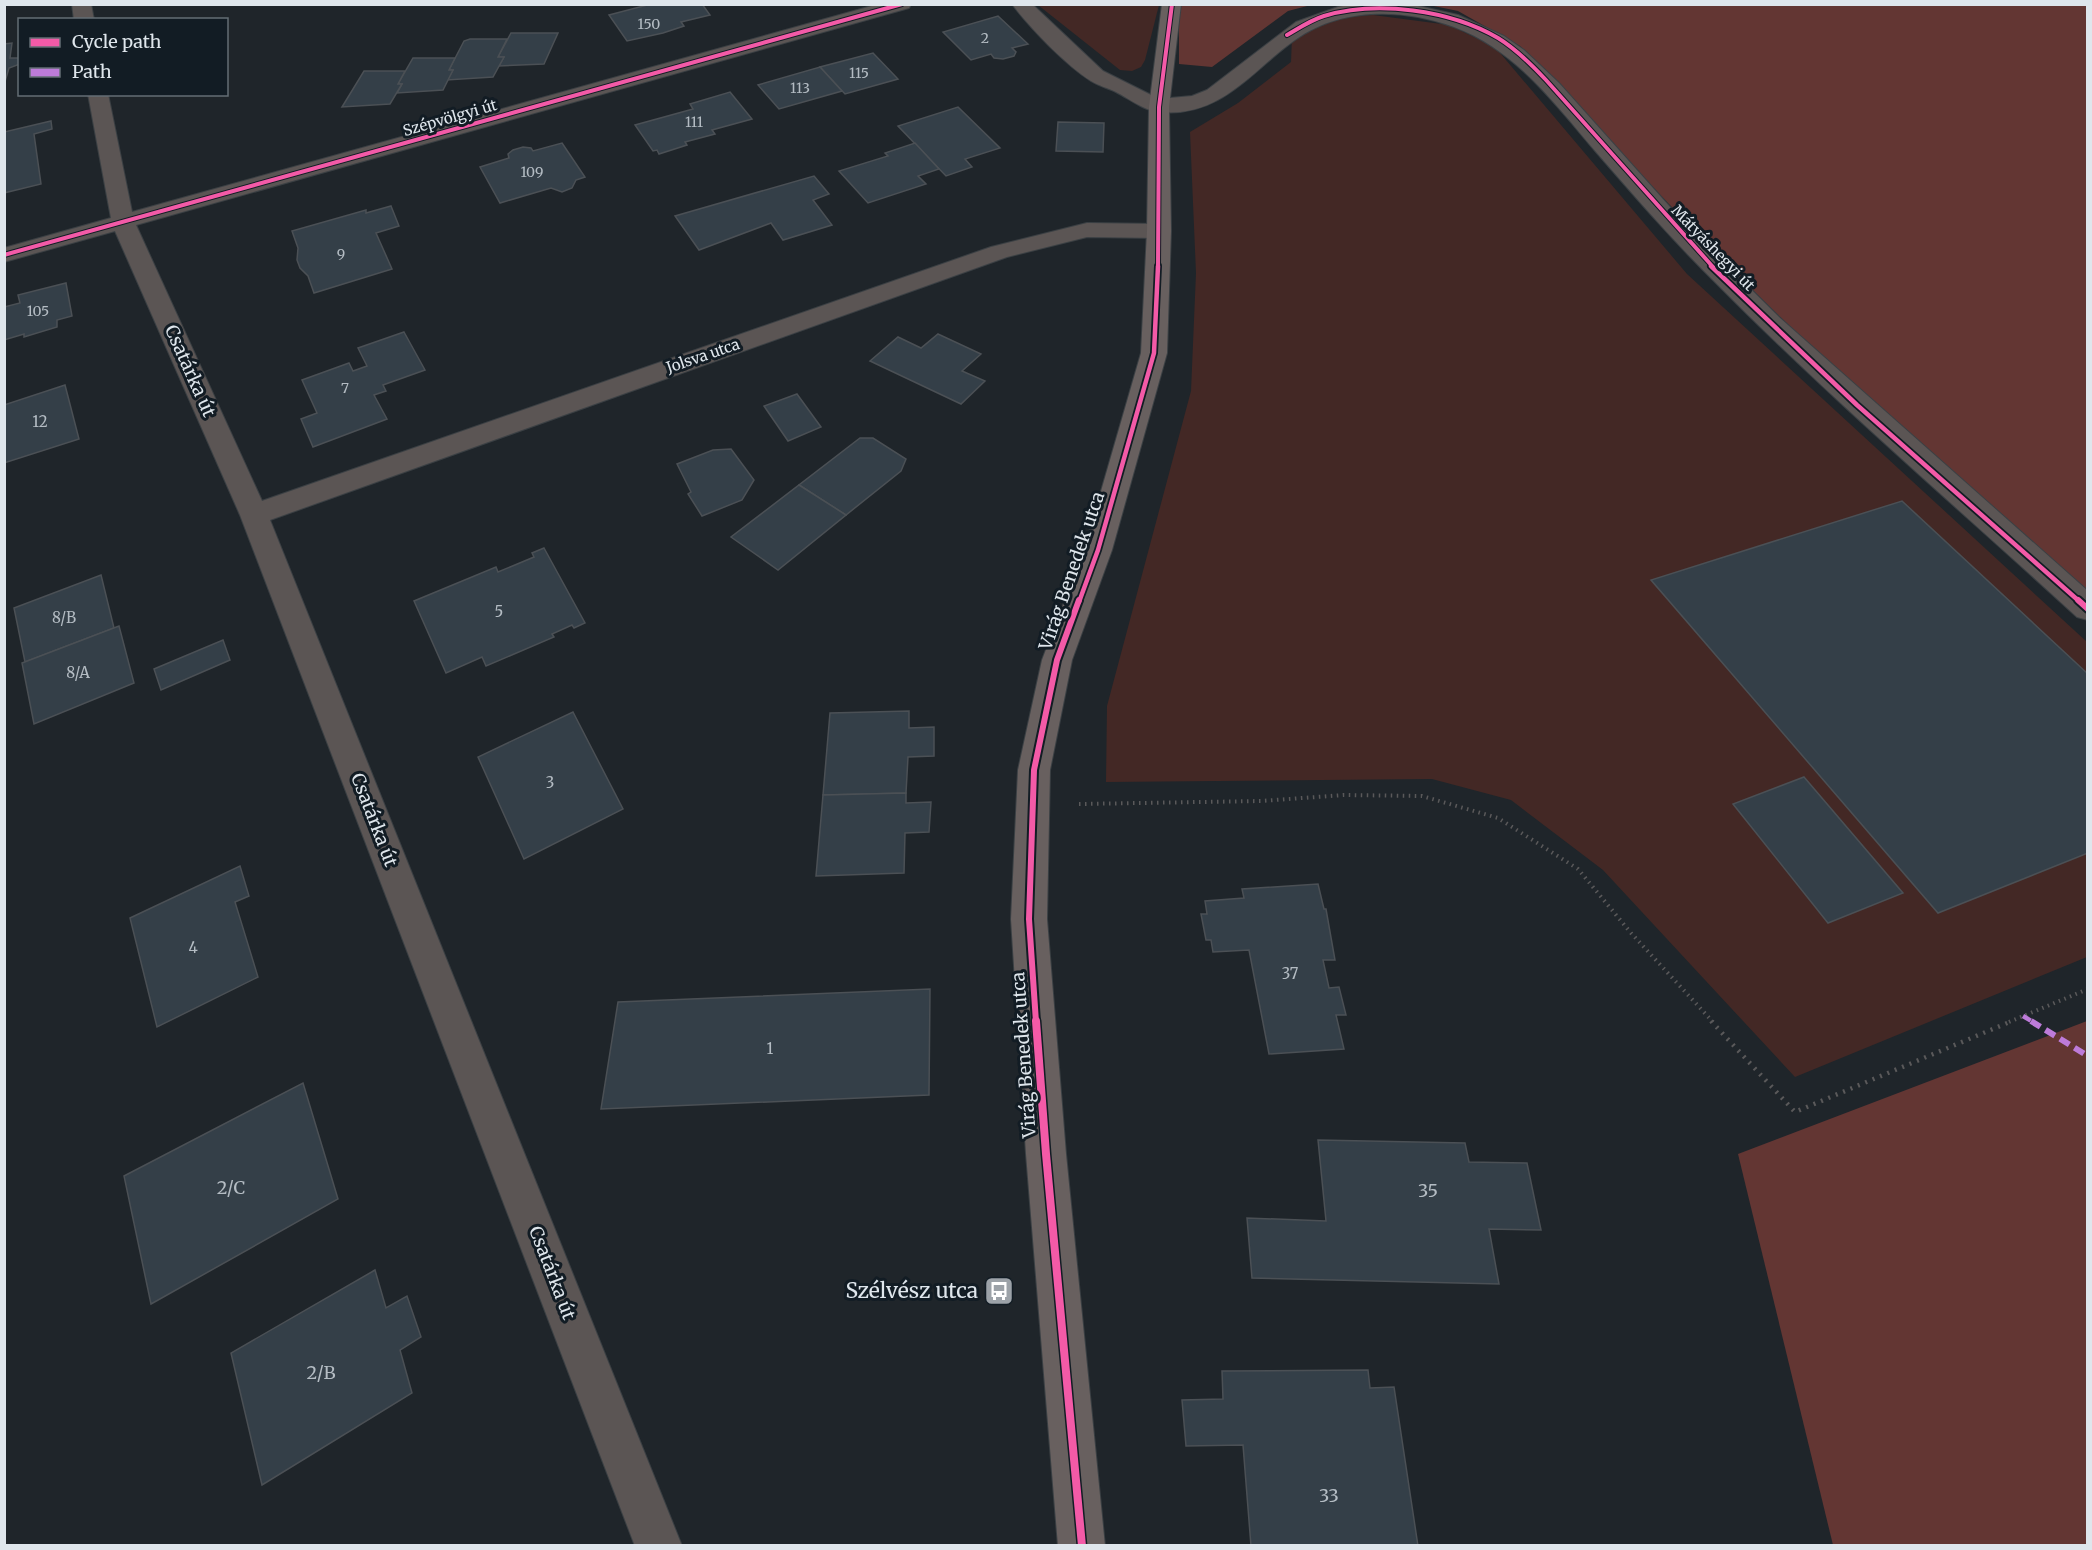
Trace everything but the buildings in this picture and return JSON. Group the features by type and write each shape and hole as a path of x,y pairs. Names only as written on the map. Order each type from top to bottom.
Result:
{"street":[{"name":"Szépvölgyi út","path":"4,255 902,4"},
{"path":"1021,4 1097,75 1159,106"},
{"name":"Virág Benedek utca","path":"1082,1545 1046,1154 1030,930 1034,770 1058,660 1098,550 1154,353 1159,231 1159,106 1172,4"},
{"name":"Mátyáshegyi út","path":"1159,106 1188,104 1212,97 1252,67 1287,35 1326,15 1353,9 1427,13 1459,22 1498,38 1548,82 1647,195 1751,305 1880,425 2088,609"},
{"name":"Csatárka út","path":"98,96 123,222 254,515 659,1545"},
{"name":"Jolsva utca","path":"254,515 999,252 1087,230 1159,231"}],"path":[{"path":"1032,805 1261,801 1344,795 1422,796 1498,818 1578,869 1631,933 1795,1112 2088,989"}],"shaded area":[{"path":"1038,5 1159,5 1145,60 1141,67 1132,71 1120,70"},
{"path":"1179,5 1311,5 1288,11 1212,67 1179,64"},
{"path":"1429,5 2087,5 2087,594 1809,345 1717,255 1520,46 1458,11"},
{"path":"1373,15 1449,25 1495,47 1687,274 2087,642 2087,957 1795,1077 1603,870 1511,800 1432,779 1106,782 1107,706 1191,391 1196,273 1190,132 1238,103 1291,62 1292,37 1332,18"},
{"path":"2087,1021 2087,1545 1833,1545 1738,1154"}],"marked path":[{"path":"2023,1016 2088,1056"}],"cycle path":[{"path":"4,255 902,4"},
{"path":"1082,1546 1046,1154 1029,919 1034,770 1057,660 1098,550 1154,353 1159,231 1159,107 1172,4"},
{"path":"1287,35 1324,16 1344,11 1389,9 1436,15 1458,21 1479,29 1510,47 1535,68 1672,224 1767,321 1857,405 2088,609"}],"place":[{"name":"Szélvész utca","path":"999,1291"}]}
